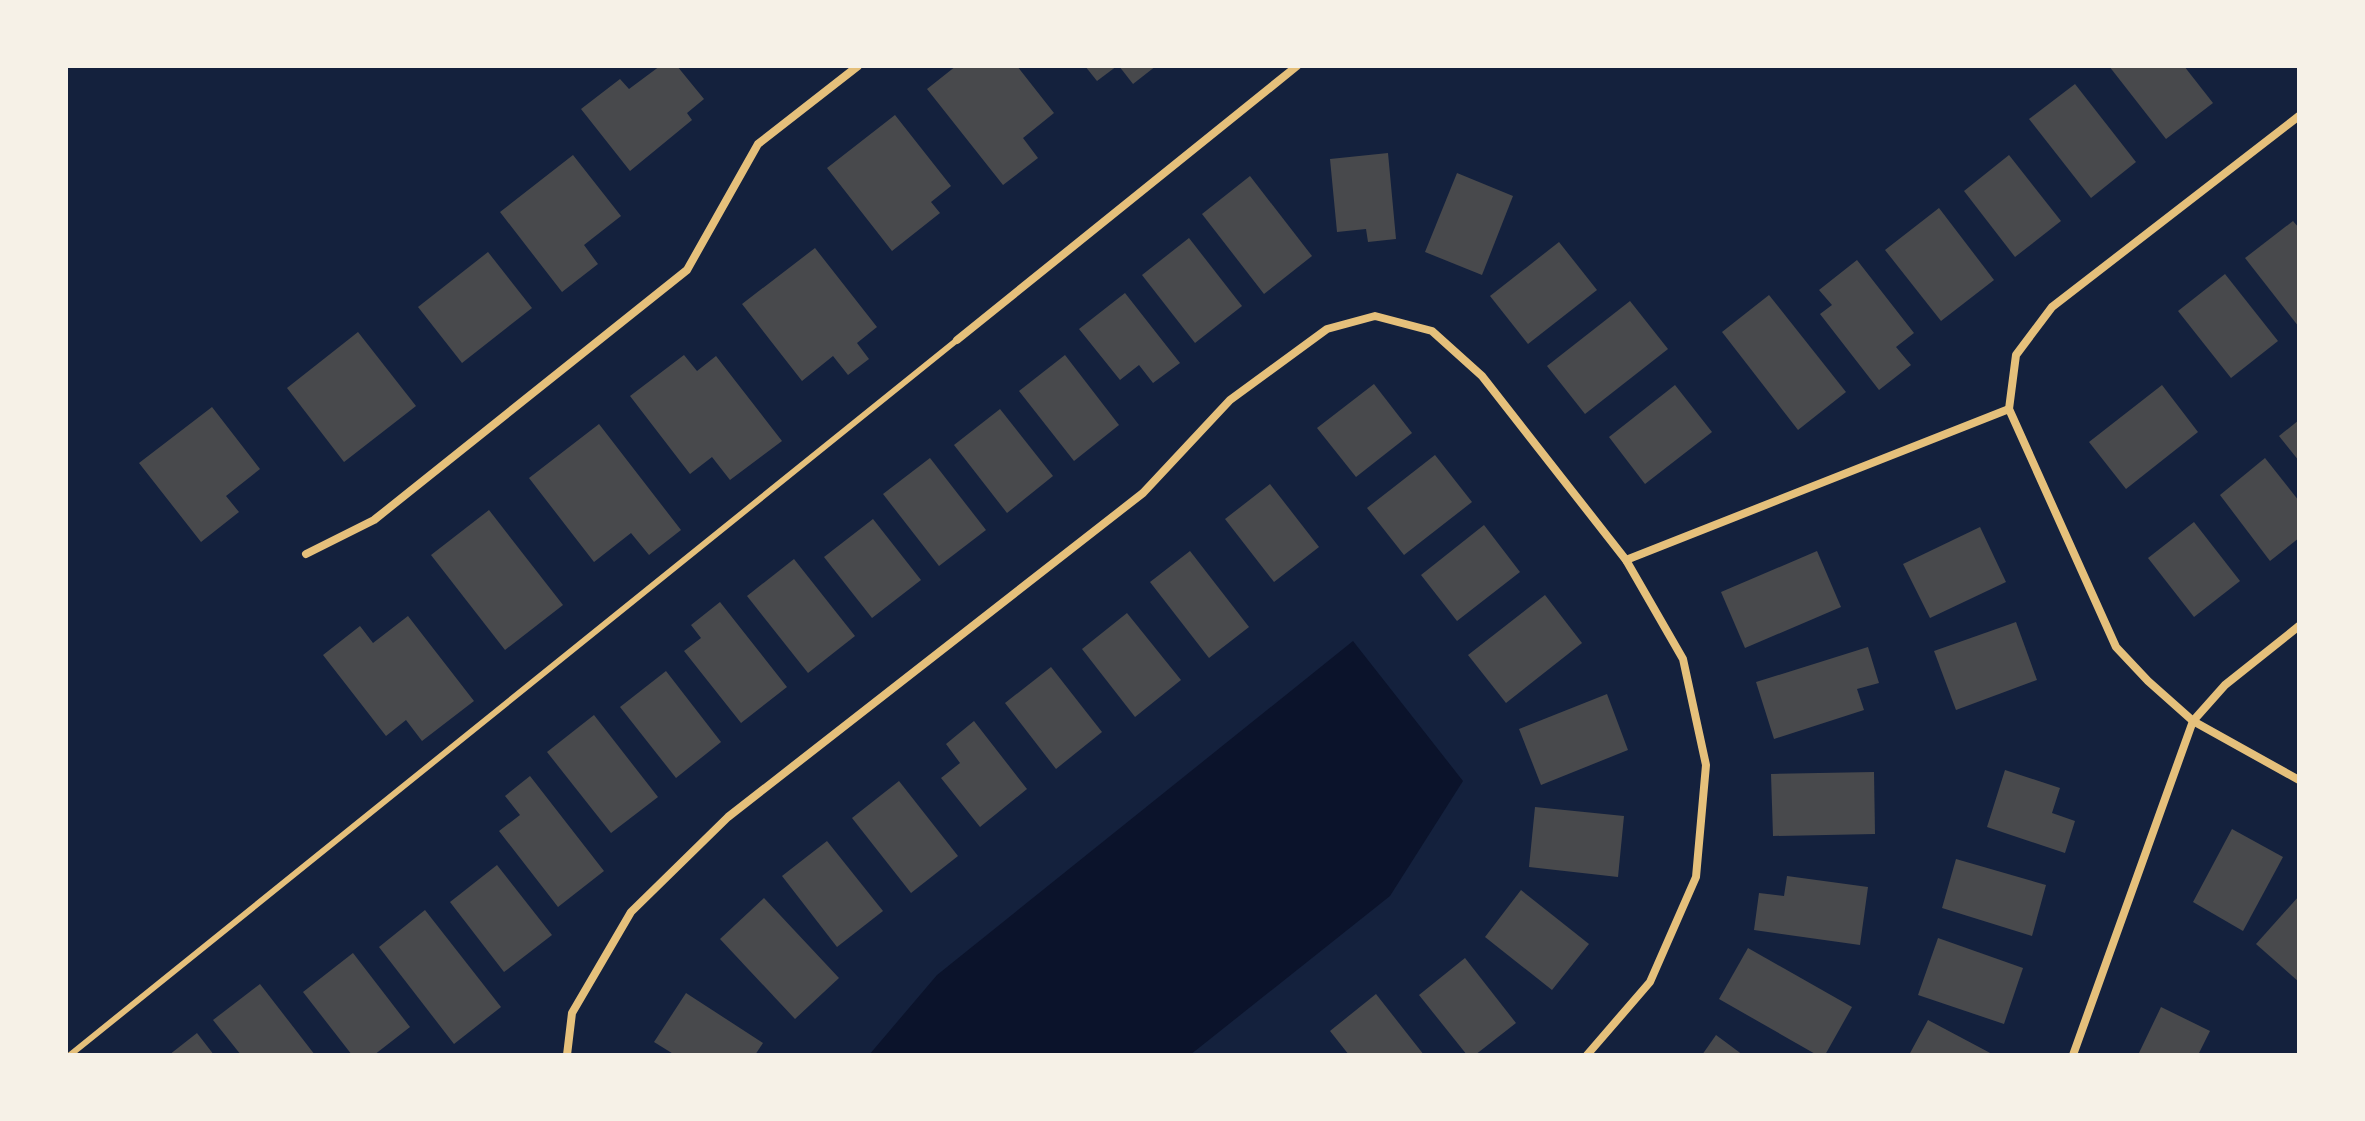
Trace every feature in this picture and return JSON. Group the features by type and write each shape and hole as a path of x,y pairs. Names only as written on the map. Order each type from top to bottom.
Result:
{"street":[{"path":"306,554 374,520 687,270 758,144 858,66"},
{"path":"957,340 1297,66"},
{"path":"2299,116 2052,307 2016,355 2009,409 2116,647 2193,721 2299,780"},
{"path":"567,1055 572,1013 631,912 728,817 1143,493 1230,400 1327,329 1375,316 1432,331 1482,376 1626,560 1683,659 1706,765 1696,877 1650,982 1587,1055"},
{"path":"1626,560 2009,409"},
{"path":"2073,1055 2193,721 2225,685 2299,626"}],"lane":[{"path":"70,1055 957,340"}],"water":[{"path":"1353,641 1463,781 1390,896 1190,1055 869,1055 937,975"}],"building":[{"path":"660,66 677,66 704,99 687,113 692,120 630,171 581,109 620,79 629,89"},
{"path":"956,66 1017,66 1054,113 1023,138 1038,158 1003,185 927,89"},
{"path":"1085,66 1117,66 1097,81"},
{"path":"1119,66 1156,66 1133,84"},
{"path":"2109,66 2184,66 2213,103 2166,139"},
{"path":"2075,84 2136,162 2091,198 2029,119"},
{"path":"895,115 951,186 931,202 940,213 892,251 827,168"},
{"path":"1388,153 1396,239 1368,242 1366,229 1337,232 1330,159"},
{"path":"573,155 621,216 584,245 598,264 562,292 500,212"},
{"path":"2009,155 2061,221 2015,257 1964,191"},
{"path":"1457,173 1513,196 1482,275 1425,252"},
{"path":"1250,176 1312,256 1264,294 1202,214"},
{"path":"1939,208 1994,280 1941,321 1885,250"},
{"path":"2293,221 2299,228 2299,327 2245,258"},
{"path":"1189,238 1242,306 1195,343 1142,275"},
{"path":"1559,242 1597,290 1528,344 1490,296"},
{"path":"815,248 877,327 857,343 869,359 848,375 833,356 802,381 742,304"},
{"path":"488,252 532,308 462,363 418,307"},
{"path":"1857,260 1914,333 1896,347 1911,365 1879,390 1820,314 1832,305 1819,290"},
{"path":"2225,274 2278,341 2231,378 2178,311"},
{"path":"1125,293 1180,363 1153,383 1139,365 1120,380 1079,329"},
{"path":"1769,295 1846,392 1798,430 1722,332"},
{"path":"1630,301 1668,349 1585,414 1547,366"},
{"path":"358,332 416,406 344,462 287,388"},
{"path":"684,355 697,371 716,356 782,441 730,480 712,457 690,474 630,396"},
{"path":"1065,355 1119,425 1074,461 1019,391"},
{"path":"1374,384 1412,433 1356,477 1317,428"},
{"path":"1675,385 1712,432 1645,484 1609,437"},
{"path":"2162,385 2198,432 2126,489 2089,442"},
{"path":"212,407 260,469 226,496 239,512 201,542 139,463"},
{"path":"1000,409 1053,476 1007,513 954,445"},
{"path":"2299,420 2299,461 2279,436"},
{"path":"599,424 681,530 649,555 631,533 594,562 529,478"},
{"path":"1435,455 1472,502 1404,555 1367,508"},
{"path":"930,458 986,530 939,566 883,494"},
{"path":"2265,458 2299,501 2299,538 2270,561 2220,495"},
{"path":"1270,484 1319,547 1274,582 1225,519"},
{"path":"489,510 563,605 505,650 431,555"},
{"path":"873,519 921,580 872,618 824,557"},
{"path":"2194,522 2240,581 2194,617 2148,558"},
{"path":"1484,525 1520,572 1457,621 1421,575"},
{"path":"1980,527 2006,582 1930,618 1903,564"},
{"path":"1190,551 1249,627 1209,658 1150,582"},
{"path":"1817,551 1841,607 1745,648 1721,592"},
{"path":"794,559 855,636 808,673 747,596"},
{"path":"1545,595 1582,643 1506,703 1468,655"},
{"path":"720,602 787,687 741,723 684,651 701,638 691,625"},
{"path":"1127,613 1181,680 1135,717 1082,649"},
{"path":"408,616 474,701 422,741 406,720 386,736 323,655 360,626 373,643"},
{"path":"2016,622 2037,680 1956,710 1934,651"},
{"path":"1868,647 1879,683 1857,689 1864,710 1774,739 1756,682"},
{"path":"1051,667 1102,732 1056,769 1005,703"},
{"path":"666,671 721,742 676,778 620,707"},
{"path":"1607,694 1628,750 1541,785 1519,729"},
{"path":"594,715 658,797 611,833 547,752"},
{"path":"974,721 1027,789 980,827 941,778 960,763 946,744"},
{"path":"2005,770 2060,788 2052,813 2075,821 2065,853 1987,827"},
{"path":"1874,772 1875,834 1773,836 1771,774"},
{"path":"530,776 604,871 558,907 499,831 520,815 505,796"},
{"path":"899,781 958,856 911,893 852,818"},
{"path":"1535,807 1624,816 1618,877 1529,867"},
{"path":"2232,829 2283,857 2243,931 2193,902"},
{"path":"827,841 883,911 837,947 782,876"},
{"path":"1956,859 2046,885 2032,936 1942,908"},
{"path":"497,865 552,935 504,972 450,902"},
{"path":"1787,876 1868,887 1860,945 1754,930 1759,893 1784,896"},
{"path":"1521,890 1589,944 1552,990 1485,937"},
{"path":"2299,896 2299,982 2256,944"},
{"path":"764,898 839,978 795,1019 720,939"},
{"path":"425,910 501,1007 454,1044 379,947"},
{"path":"1938,938 2023,968 2004,1024 1918,995"},
{"path":"1748,948 1852,1007 1825,1055 1817,1055 1719,999"},
{"path":"353,953 410,1027 374,1055 352,1055 303,992"},
{"path":"1465,958 1516,1023 1475,1055 1467,1055 1419,995"},
{"path":"260,984 315,1055 241,1055 213,1020"},
{"path":"686,993 763,1043 755,1055 675,1055 654,1042"},
{"path":"1376,994 1424,1055 1349,1055 1330,1031"},
{"path":"2161,1007 2210,1031 2198,1055 2138,1055"},
{"path":"1928,1020 1994,1055 1909,1055"},
{"path":"197,1033 214,1055 169,1055"},
{"path":"1716,1035 1743,1055 1702,1055"}]}
